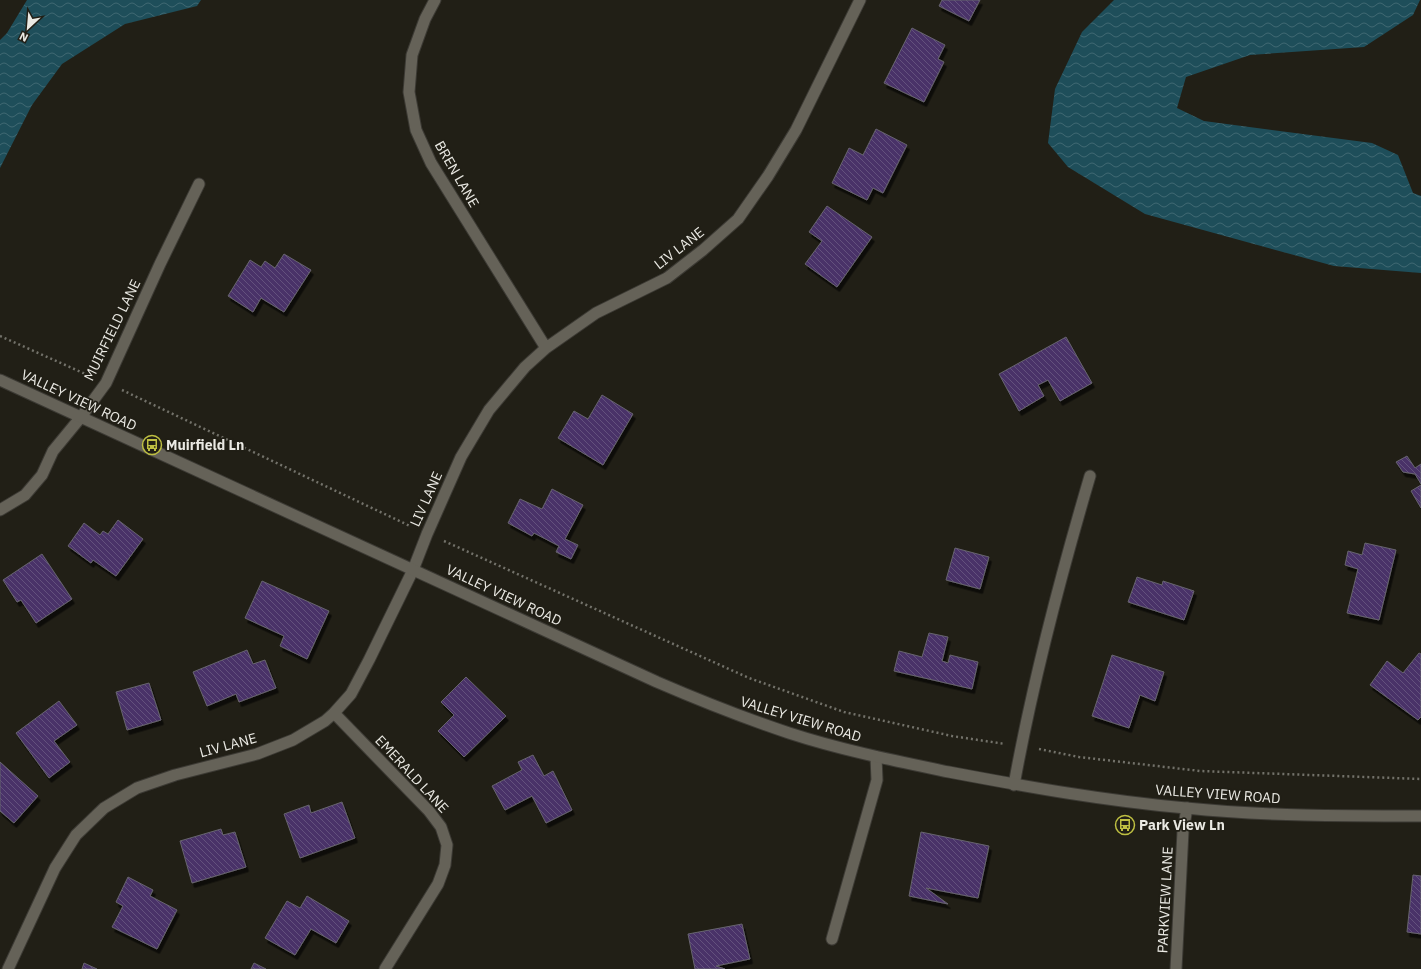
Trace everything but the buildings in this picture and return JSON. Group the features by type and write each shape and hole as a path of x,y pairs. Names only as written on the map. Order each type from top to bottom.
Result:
{"street":[{"name":"BREN LANE","path":"435,0 425,19 412,55 409,92 416,130 431,163 546,348"},
{"name":"LIV LANE","path":"8,969 55,868 76,835 104,808 137,788 175,775 257,754 293,740 325,721 351,694 413,570 461,457 489,410 525,367 546,348 596,313 667,278 738,219 768,176 796,130 860,0"},
{"name":"MUIRFIELD LANE","path":"0,510 25,495 42,475 54,451 106,383 160,264 199,184"},
{"name":"VALLEY VIEW ROAD","path":"0,380 658,682 733,714 791,734 876,757 1014,785 1088,797 1187,808 1319,816 1421,816"},
{"path":"1014,785 1021,746 1050,618 1090,476"},
{"name":"EMERALD LANE","path":"334,713 429,811 441,827 447,845 445,865 438,884 385,969"},
{"path":"832,939 877,780 876,757"},
{"name":"PARKVIEW LANE","path":"1176,969 1183,831 1187,808"}],"path":[{"path":"0,336 106,383 427,534 749,678 844,712 952,736 1021,746 1079,757 1200,771 1421,778"}],"water":[{"path":"27,0 201,0 197,6 125,24 62,64 32,105 0,168 0,40 7,33"},
{"path":"1114,0 1420,0 1413,15 1364,47 1250,55 1186,77 1177,108 1204,121 1372,143 1398,155 1413,193 1421,196 1421,273 1334,266 1145,214 1068,167 1048,143 1055,89 1082,32"}],"place":[{"name":"Muirfield Ln","path":"152,445"},
{"name":"Park View Ln","path":"1125,825"}]}
